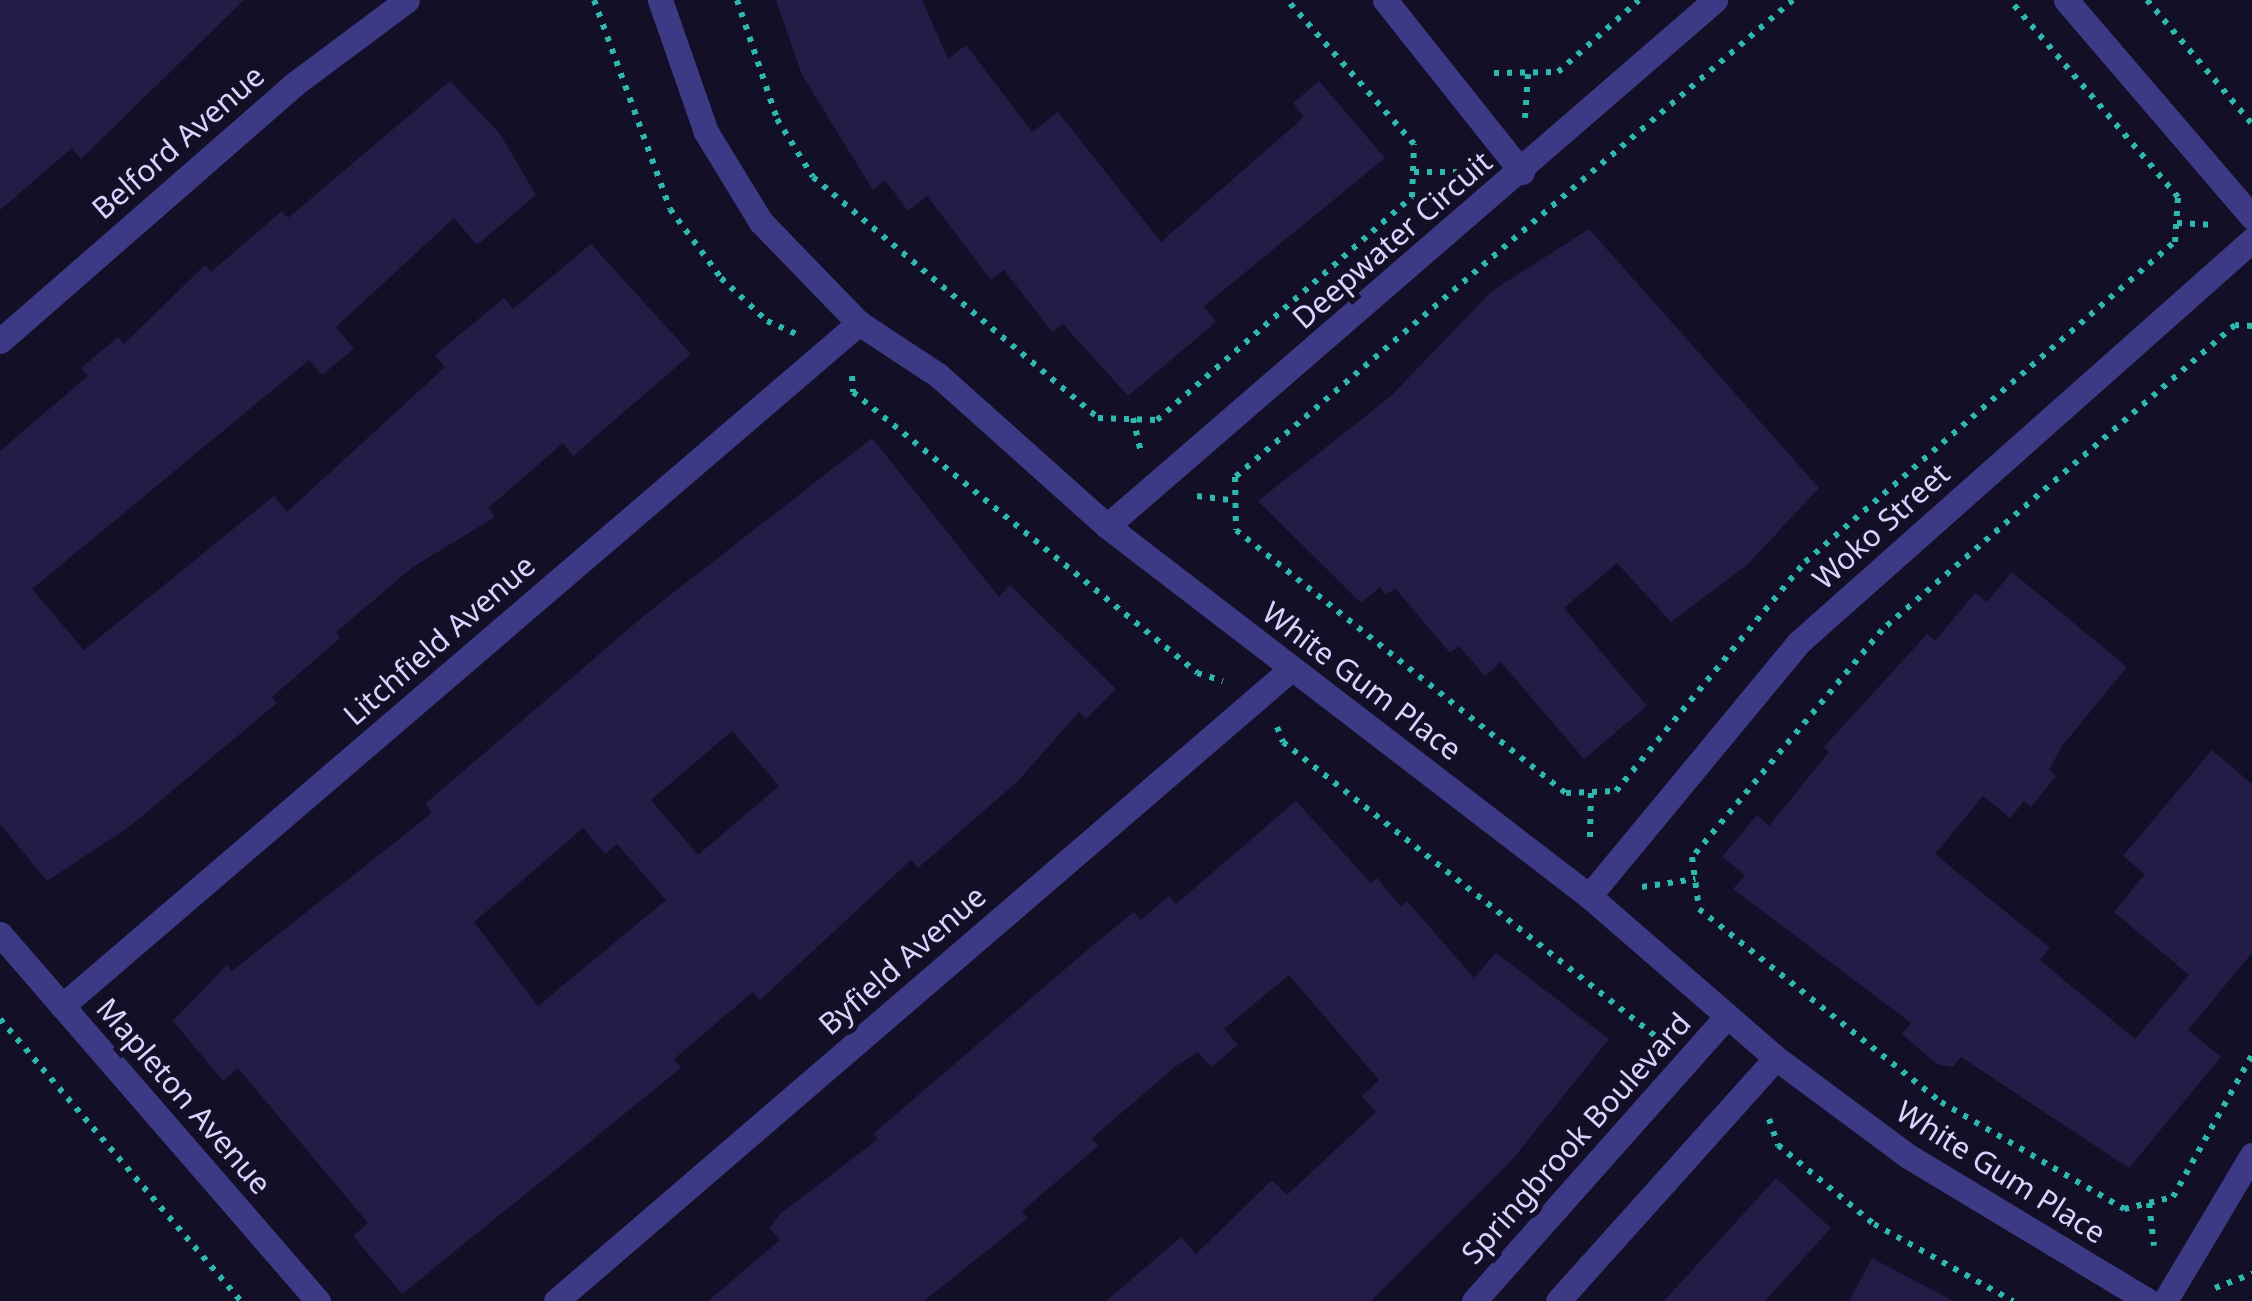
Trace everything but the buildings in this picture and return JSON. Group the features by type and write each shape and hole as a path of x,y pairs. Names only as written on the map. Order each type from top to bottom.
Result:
{"street":[{"name":"Belford Avenue","path":"0,341 293,85 407,0"},
{"name":"White Gum Place","path":"660,0 706,132 761,222 859,323 938,375 1108,526 1588,896 1776,1058 1908,1156 2148,1300"},
{"path":"1384,0 1522,172"},
{"name":"Deepwater Circuit","path":"1108,526 1522,172 1716,0"},
{"path":"2066,0 2252,217"},
{"name":"Woko Street","path":"1588,896 1798,643 2252,240"},
{"name":"Litchfield Avenue","path":"62,1006 859,323"},
{"name":"Byfield Avenue","path":"556,1301 1291,668"},
{"name":"Mapleton Avenue","path":"0,934 308,1297"},
{"name":"Springbrook Boulevard","path":"1474,1301 1726,1017"},
{"path":"1558,1301 1776,1058"},
{"path":"2148,1300 2252,1155"}],"path":[{"path":"737,0 776,118 813,176 1098,418 1158,420 1412,197 1414,144 1287,0"},
{"path":"1486,64 1496,76 1558,72 1638,0"},
{"path":"1793,0 1235,478 1236,530 1566,793 1616,791 1805,562 2176,242 2178,197 2010,0"},
{"path":"2146,0 2252,124"},
{"path":"2252,326 2235,325 1882,630 1692,857 1698,910 1941,1102 2124,1209 2173,1196 2252,1055"},
{"path":"0,1020 241,1301"}]}
